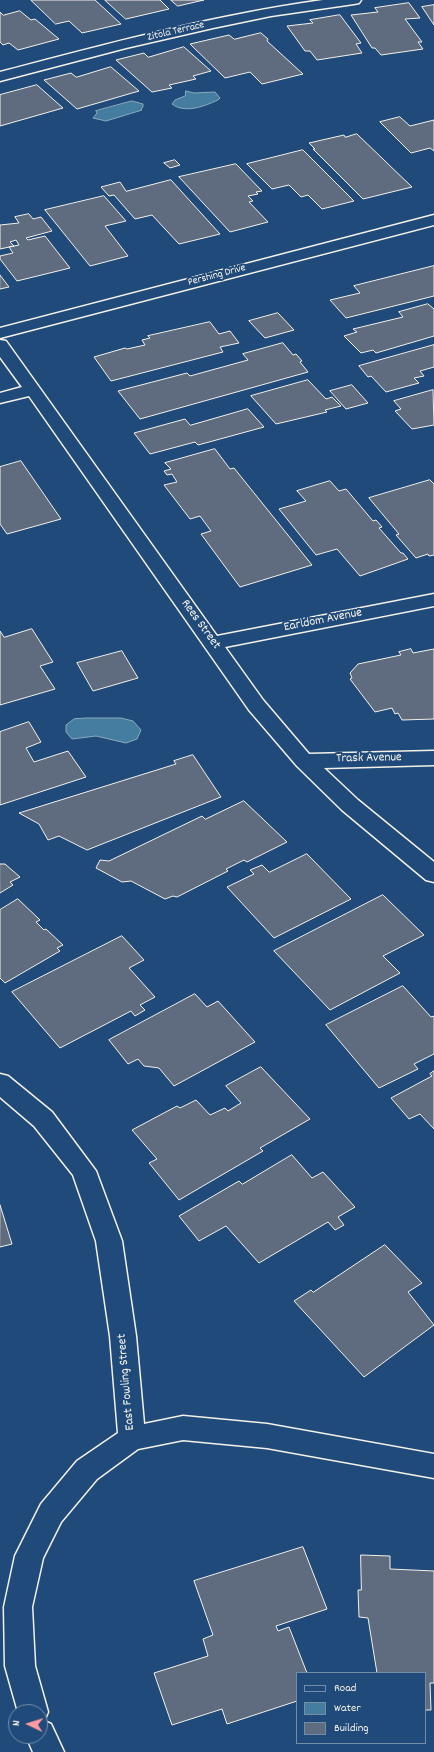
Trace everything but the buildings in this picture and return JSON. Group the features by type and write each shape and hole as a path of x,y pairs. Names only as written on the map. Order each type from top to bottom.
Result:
{"street":[{"name":"Zitola Terrace","path":"0,77 114,46 184,30 244,17 354,0"},
{"name":"Pershing Drive","path":"0,333 434,220"},
{"name":"Rees Street","path":"0,345 33,389 256,705 304,761 350,805 434,874"},
{"path":"0,398 33,389"},
{"name":"Earldom Avenue","path":"213,643 434,600"},
{"name":"Trask Avenue","path":"304,761 434,758"},
{"name":"East Fowling Street","path":"0,1083 43,1119 84,1171 109,1241 123,1336 132,1438 183,1428 267,1436 434,1466"},
{"path":"31,1704 20,1666 18,1607 29,1556 52,1512 87,1470 132,1438"}],"water":[{"path":"186,91 194,93 215,92 220,98 201,107 189,109 177,107 172,104 175,100 185,96"},
{"path":"132,101 143,104 142,110 106,121 93,118 97,113 96,111"},
{"path":"121,718 133,721 141,730 137,739 126,743 96,736 72,739 66,732 66,725 74,719"}]}
